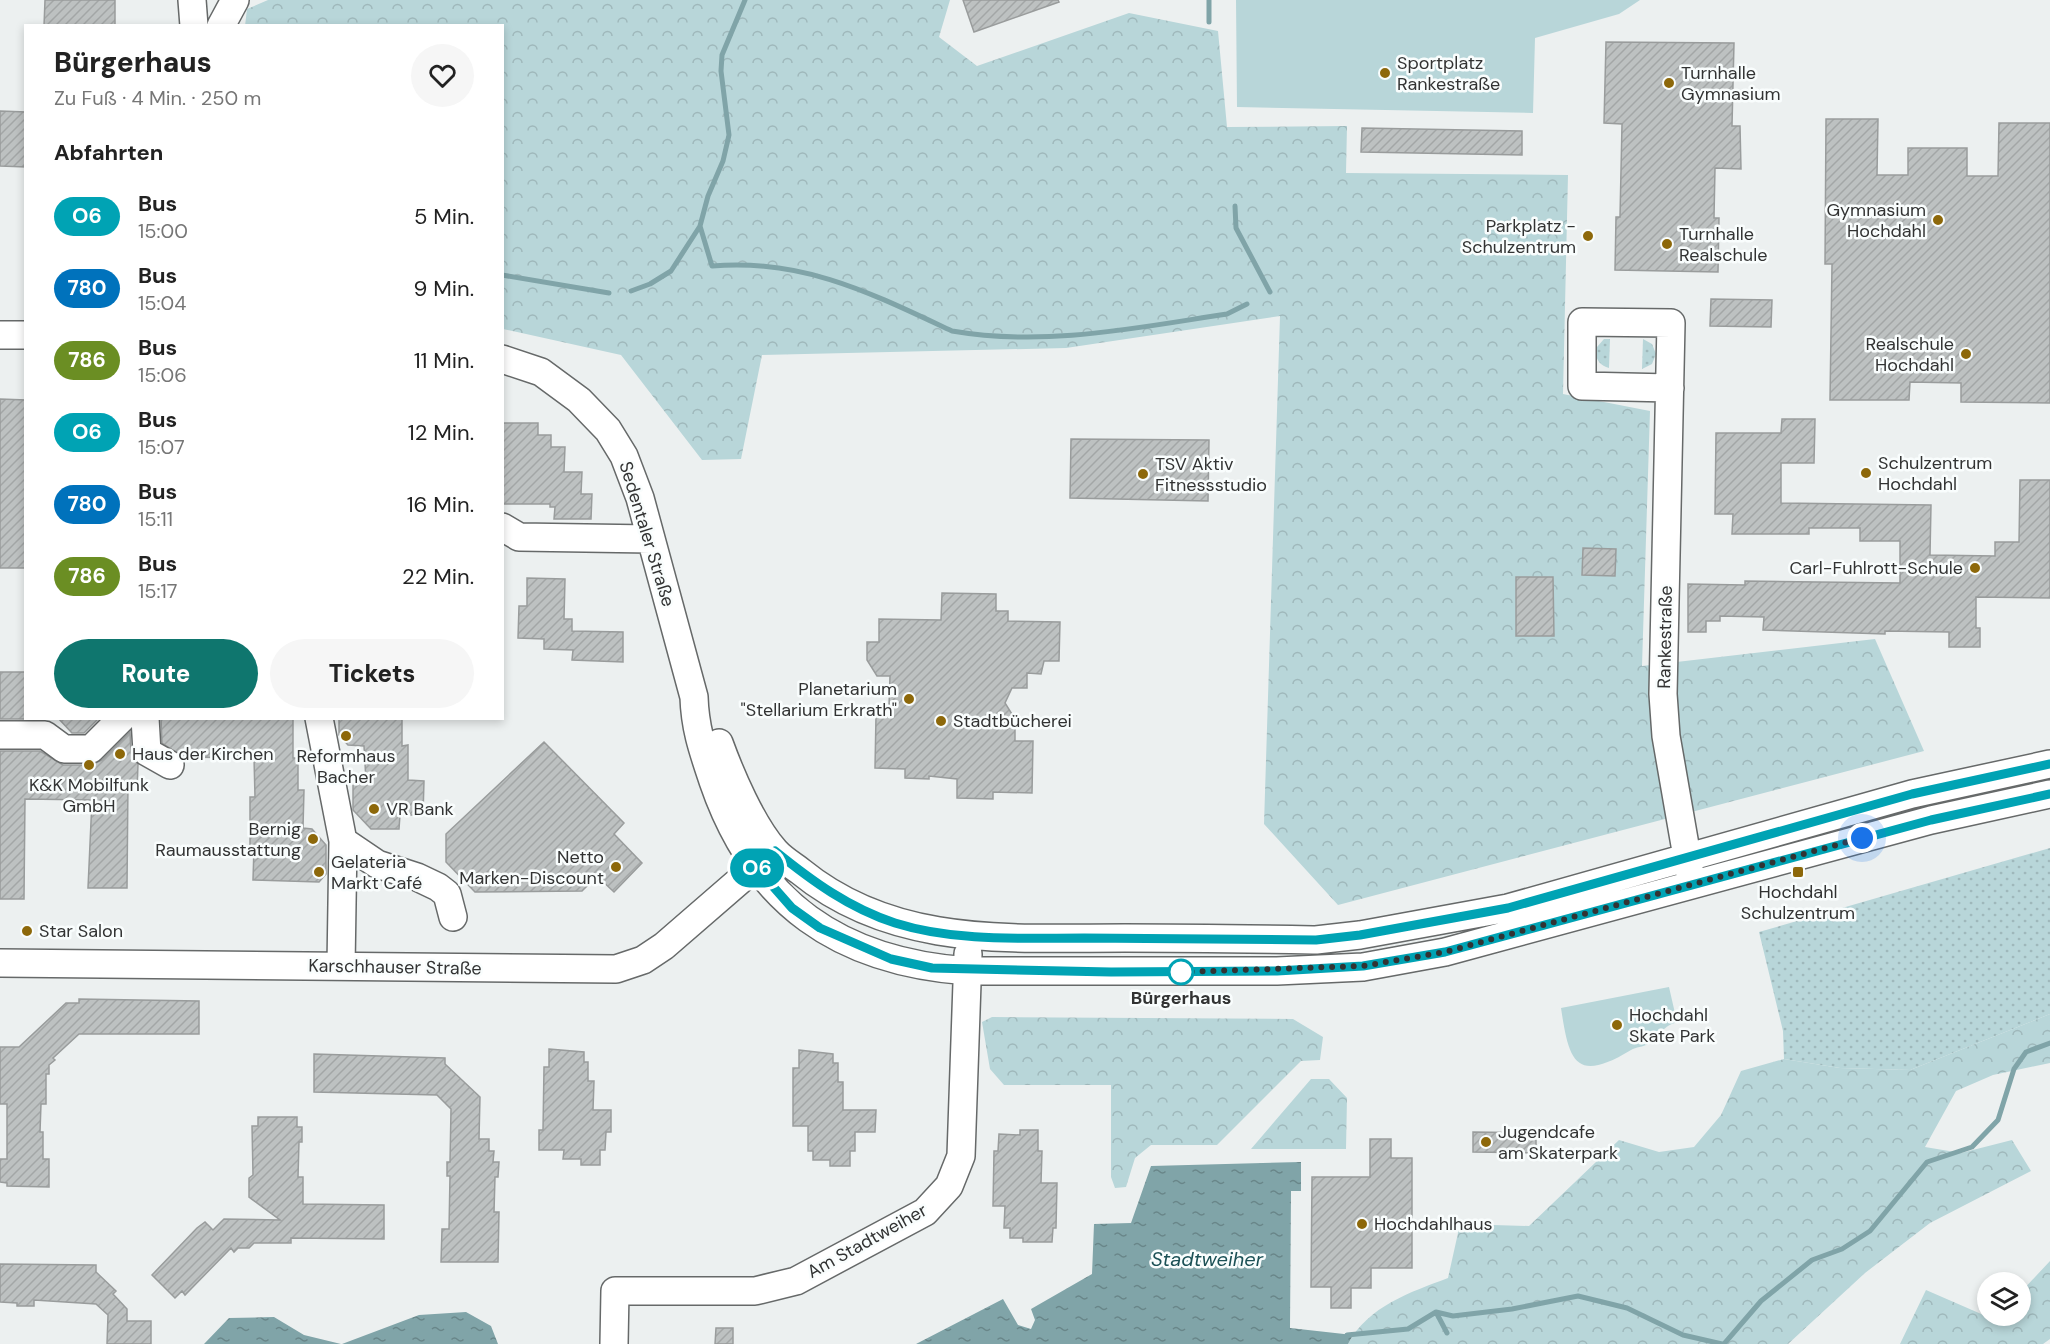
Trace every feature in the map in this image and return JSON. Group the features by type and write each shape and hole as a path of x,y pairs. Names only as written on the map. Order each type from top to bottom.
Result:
{"street":[{"path":"192,0 194,24"},
{"path":"221,24 235,0"},
{"path":"0,335 24,335"},
{"name":"Sedentaler Straße","path":"504,360 541,372 579,400 608,430 624,456 651,538 694,697 695,727 722,805 765,859 792,908 820,928 849,943 891,959 932,968 968,971 1265,971 1363,966 1445,952 1931,820 2050,794"},
{"name":"Rankestraße","path":"1670,388 1663,694 1666,736 1691,884"},
{"path":"504,528 519,537 651,538"},
{"path":"0,735 45,735 64,749 91,749 120,720"},
{"path":"145,720 147,752 170,765"},
{"path":"319,720 343,841 341,966"},
{"name":"Sedentaler Straße","path":"765,859 854,906 895,923 936,932 969,935 1316,940 1360,935 1508,908 1912,794 2050,764"},
{"path":"343,841 377,864 417,877 438,887 447,894 453,917"},
{"name":"Karschhauser Straße","path":"0,963 616,969 643,960 663,946 765,859"},
{"name":"Am Stadtweiher","path":"614,1344 615,1291 755,1291 796,1281 925,1212 950,1186 961,1156 969,935"}],"green space":[{"path":"268,0 950,0 939,37 977,66 1129,13 1218,31 1227,127 1347,126 1346,173 1568,175 1563,394 1650,411 1642,666 1875,639 1924,751 1338,905 1264,824 1280,316 1066,348 762,355 741,459 702,460 621,355 504,329 504,24 245,24 247,9"},
{"name":"Sportplatz Rankestraße","path":"1236,0 1640,0 1619,14 1535,38 1533,113 1237,107"},
{"path":"1604,339 1610,339 1609,368 1600,363 1596,354 1597,347"},
{"path":"1643,339 1652,344 1656,354 1652,364 1642,369"},
{"path":"2050,848 2050,1014 1910,1070 1840,1068 1784,1059 1783,1031 1759,932"},
{"name":"Hochdahl Skate Park","path":"1669,987 1677,1022 1667,1027 1653,1041 1612,1060 1586,1066 1578,1062 1567,1042 1561,1008"},
{"path":"2050,1014 2050,1063 1993,1075 1956,1091 1925,1147 1961,1153 2012,1140 2031,1171 1930,1223 1865,1273 1788,1344 1348,1344 1367,1320 1379,1310 1405,1295 1448,1278 1460,1224 1529,1226 1619,1140 1659,1152 1694,1147 1721,1115 1741,1071 1784,1059 1840,1068 1910,1070"},
{"path":"992,1017 1293,1019 1323,1037 1320,1060 1301,1061 1217,1145 1151,1145 1135,1158 1126,1187 1115,1188 1111,1177 1111,1085 1004,1085 990,1069 982,1022"},
{"path":"1311,1079 1329,1079 1347,1098 1346,1149 1251,1149"},
{"path":"2050,1261 2050,1339 2043,1344 1900,1344 1926,1290 1977,1312 1977,1326 2031,1326 2031,1281"}],"water":[{"name":"Stadtweiher","path":"1301,1162 1301,1191 1291,1191 1290,1328 1353,1335 1348,1344 916,1344 1003,1299 1018,1325 1031,1329 1035,1320 1031,1309 1092,1274 1094,1224 1131,1223 1151,1166"},
{"path":"466,1312 491,1326 498,1344 342,1344 419,1315"},
{"path":"274,1317 304,1335 341,1344 204,1344 229,1318"}],"building":[{"path":"45,0 115,0 115,24 44,24"},
{"path":"963,0 1058,0 1059,2 974,32"},
{"name":"Turnhalle Gymnasium","path":"1606,42 1734,43 1732,126 1740,126 1741,169 1715,168 1714,218 1719,218 1718,272 1615,270 1616,217 1620,217 1622,124 1604,123"},
{"path":"0,111 24,112 24,167 0,166"},
{"name":"Gymnasium Hochdahl","path":"1826,119 1878,119 1877,175 1908,175 1908,148 1967,148 1967,176 1998,176 1999,123 2050,123 2050,403 1961,402 1961,383 1910,382 1909,400 1830,400 1832,264 1825,264"},
{"path":"1362,128 1522,131 1522,155 1361,152"},
{"path":"1711,299 1772,300 1771,327 1710,326"},
{"path":"0,399 24,400 24,568 0,568"},
{"name":"Carl-Fuhlrott-Schule","path":"1782,419 1815,419 1814,463 1781,463 1781,503 1931,505 1930,555 1995,556 1995,542 2019,542 2020,480 2050,480 2050,598 1976,597 1976,628 1980,628 1980,647 1949,647 1949,632 1885,631 1885,634 1763,630 1764,617 1720,616 1720,621 1706,621 1706,632 1688,632 1688,584 1745,585 1745,581 1900,583 1900,541 1860,541 1860,528 1809,528 1809,534 1732,534 1733,514 1715,514 1716,433 1781,433"},
{"path":"504,423 538,423 538,435 551,435 551,447 565,447 564,472 582,472 581,494 592,494 591,519 554,519 555,507 550,507 550,504 504,504"},
{"path":"1071,439 1209,440 1208,501 1070,498"},
{"path":"1583,548 1616,549 1615,576 1582,575"},
{"path":"1516,577 1553,577 1554,636 1516,636"},
{"path":"527,578 565,579 564,619 572,619 572,631 623,632 623,662 572,660 573,650 544,649 544,639 518,638 519,606 527,606"},
{"path":"942,593 996,594 996,611 1008,611 1008,621 1060,622 1059,661 1044,661 1041,674 1027,673 1027,688 1012,688 1005,703 1015,719 1015,741 1033,741 1032,793 993,792 993,799 957,798 957,779 929,776 929,779 905,778 905,769 875,768 876,716 867,706 889,706 890,676 877,676 867,660 867,642 879,642 879,619 941,620"},
{"path":"0,672 24,672 24,719 0,719"},
{"path":"60,720 97,720 84,733 72,733"},
{"path":"161,720 293,720 293,758 298,758 298,790 304,790 303,828 312,829 326,845 326,874 319,882 253,880 254,847 250,847 250,797 255,797 254,758 183,757 162,743"},
{"path":"339,720 402,720 402,746 408,745 408,780 424,781 423,815 400,815 399,829 371,829 353,810 353,780 366,781 364,746 348,745 339,735"},
{"path":"130,732 131,753 138,764 137,791 128,782 127,888 88,888 92,800 25,799 24,899 0,899 0,751 40,751 63,765 91,765 102,760"},
{"path":"544,742 624,823 614,834 642,863 614,892 597,876 582,891 475,892 446,862 446,834"},
{"path":"79,999 199,1001 199,1034 79,1034 53,1058 55,1060 49,1065 49,1074 46,1074 46,1104 41,1104 40,1132 43,1132 43,1159 49,1159 49,1187 7,1186 7,1183 0,1182 0,1159 7,1159 7,1104 0,1104 0,1047 19,1047 66,1003 79,1003"},
{"path":"549,1049 584,1052 584,1062 588,1062 588,1081 594,1081 593,1110 611,1110 611,1132 606,1132 605,1150 600,1150 600,1165 581,1165 581,1159 563,1159 564,1150 539,1150 539,1130 543,1130 544,1067 549,1067"},
{"path":"799,1050 833,1054 833,1063 838,1063 838,1082 843,1082 843,1110 876,1110 875,1132 855,1132 855,1151 850,1151 850,1166 830,1166 830,1160 813,1160 813,1151 808,1151 808,1126 793,1126 793,1068 799,1068"},
{"path":"314,1054 445,1058 445,1064 480,1097 479,1139 489,1139 489,1151 494,1151 493,1162 499,1162 498,1177 495,1177 494,1212 499,1212 498,1262 441,1262 442,1229 449,1229 450,1176 447,1176 447,1162 450,1162 451,1109 437,1095 314,1092"},
{"path":"258,1117 297,1117 297,1127 302,1127 298,1177 303,1177 303,1204 384,1205 384,1239 291,1238 291,1243 254,1243 249,1248 238,1248 234,1252 231,1248 185,1295 182,1291 175,1298 152,1275 205,1222 213,1230 224,1219 280,1220 249,1197 249,1178 253,1175 252,1126 258,1126"},
{"path":"1020,1130 1038,1130 1038,1151 1042,1151 1041,1183 1057,1183 1056,1228 1053,1228 1052,1242 1023,1242 1023,1238 1010,1238 1010,1228 1004,1228 1005,1206 993,1206 994,1151 998,1151 999,1134 1020,1135"},
{"path":"1473,1132 1536,1133 1536,1153 1473,1152"},
{"name":"Hochdahlhaus","path":"1370,1139 1391,1139 1391,1158 1412,1158 1412,1268 1371,1268 1371,1288 1351,1288 1351,1308 1331,1308 1331,1287 1311,1287 1312,1177 1370,1177"},
{"path":"0,1264 96,1265 96,1272 116,1291 113,1294 127,1309 127,1321 151,1321 151,1344 107,1344 108,1315 96,1304 34,1300 34,1306 17,1306 17,1303 0,1302"},
{"path":"716,1328 733,1328 733,1344 715,1344"}],"waterway":[{"path":"631,291 650,284 671,271 700,226 708,196 723,161 729,135 721,71 722,55 745,0"},
{"path":"1209,0 1209,22"},
{"path":"1235,206 1236,228 1270,292"},
{"path":"700,226 712,266 745,265 807,273 865,292 952,331 1021,337 1090,334 1227,314 1247,304"},
{"path":"504,275 609,293"},
{"path":"1724,1344 1761,1301 1812,1260 1842,1249 1870,1231 1927,1162 1972,1147 1998,1120 2014,1069 2026,1052 2050,1043"},
{"path":"1347,1335 1408,1329 1436,1312 1453,1316 1512,1309 1578,1296 1627,1308 1683,1335 1722,1344"},
{"path":"1436,1312 1447,1333"}],"bus line":[{"name":"O6","path":"2050,764 1912,794 1508,908 1360,935 1316,940 998,938 936,932 895,923 854,906 817,885 775,851 755,866 792,908 820,928 849,943 891,959 932,968 968,971 1111,972 1299,970 1363,966 1445,952 1931,820 2050,794"}],"place":[{"name":"Sportplatz Rankestraße","path":"1385,73"},
{"name":"Turnhalle Gymnasium","path":"1669,83"},
{"name":"Gymnasium Hochdahl","path":"1938,220"},
{"name":"Parkplatz - Schulzentrum","path":"1588,236"},
{"name":"Turnhalle Realschule","path":"1667,244"},
{"name":"Realschule Hochdahl","path":"1966,354"},
{"name":"Schulzentrum Hochdahl","path":"1866,473"},
{"name":"TSV Aktiv Fitnessstudio","path":"1143,474"},
{"name":"Carl-Fuhlrott-Schule","path":"1975,568"},
{"name":"Planetarium \"Stellarium Erkrath\"","path":"909,699"},
{"name":"Stadtbücherei","path":"941,721"},
{"name":"Reformhaus Bacher","path":"346,736"},
{"name":"Haus der Kirchen","path":"120,754"},
{"name":"K&K Mobilfunk GmbH","path":"89,765"},
{"name":"VR Bank","path":"374,809"},
{"name":"Bernig Raumausstattung","path":"313,839"},
{"name":"Netto Marken-Discount","path":"616,867"},
{"name":"Gelateria Markt Café","path":"319,872"},
{"name":"Hochdahl Schulzentrum","path":"1798,872"},
{"name":"Star Salon","path":"27,931"},
{"name":"Bürgerhaus","path":"1181,972"},
{"name":"Hochdahl Skate Park","path":"1617,1025"},
{"name":"Jugendcafe am Skaterpark","path":"1486,1142"},
{"name":"Hochdahlhaus","path":"1362,1224"}],"route":[{"path":"1181,972 1277,971 1363,966 1445,952 1862,838"}]}
